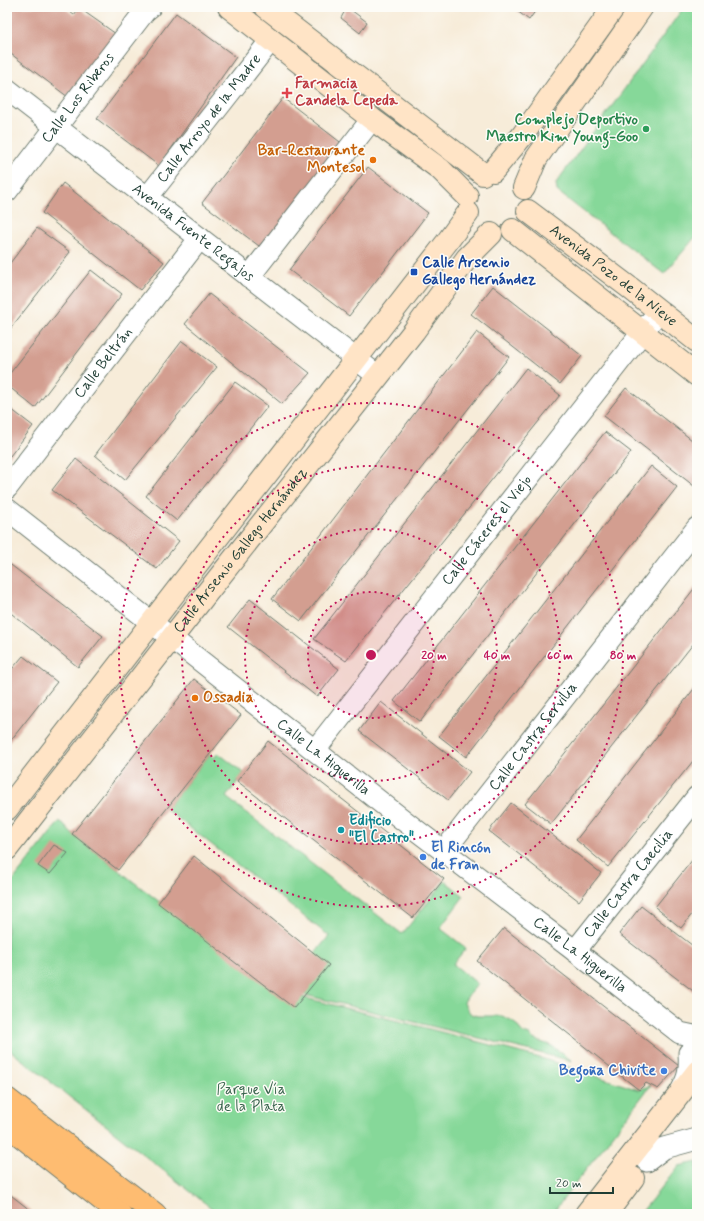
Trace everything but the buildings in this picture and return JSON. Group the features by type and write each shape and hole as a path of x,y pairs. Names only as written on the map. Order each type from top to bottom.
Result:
{"main road":[{"path":"229,7 372,119 440,170 467,204 476,226 491,234 513,230 528,211 528,194 517,179 505,172 488,172 266,7"},
{"path":"467,204 474,182 488,172 522,136 614,7"},
{"path":"524,188 536,159 642,7"},
{"name":"Calle Arsenio Gallego Hernández","path":"7,809 447,242 467,204"},
{"name":"Avenida Pozo de la Nieve","path":"528,211 697,341"},
{"name":"Avenida Pozo de la Nieve","path":"513,230 697,375"},
{"name":"Calle Arsenio Gallego Hernández","path":"7,850 414,331 467,258 491,234"},
{"path":"606,1214 647,1161 689,1094 693,1048"},
{"path":"586,1214 689,1094"},
{"path":"7,1099 155,1214"},
{"path":"8,1129 120,1214"}],"street":[{"name":"Calle Los Riberos","path":"7,191 145,11 150,7"},
{"name":"Calle Arroyo de la Madre","path":"147,198 271,40"},
{"name":"Avenida Fuente Regajos","path":"7,89 378,376"},
{"path":"249,277 372,119"},
{"name":"Calle Beltrán","path":"7,488 200,238"},
{"name":"Calle Cáceres el Viejo","path":"315,750 659,312"},
{"name":"Calle La Higuerilla","path":"7,509 444,851 575,951 693,1048"},
{"name":"Calle Castra Servilia","path":"444,851 697,528"},
{"name":"Calle Castra Caecilia","path":"575,951 697,796"},
{"path":"647,1161 664,1148 697,1139"}],"green space":[{"name":"Complejo Deportivo Maestro Kim Young-Goo","path":"684,7 697,7 697,235 664,274 557,191 556,183"},
{"path":"218,753 244,773 226,797 402,934 445,881 464,896 440,928 466,948 453,964 478,984 464,1002 467,1009 471,1014 477,1016 502,1016 513,1021 523,1033 530,1035 533,1039 552,1046 572,1061 285,990 329,936 166,809 210,754 214,758"},
{"name":"Parque Vía de la Plata","path":"60,821 72,834 273,990 544,1059 639,1090 651,1085 552,1214 219,1214 7,1048 7,888"},
{"path":"697,1162 697,1214 640,1214 679,1166"}],"place":[{"name":"Farmacia Candela Cepeda","path":"287,93"},
{"name":"Complejo Deportivo Maestro Kim Young-Goo","path":"646,129"},
{"name":"Bar-Restaurante Montesol","path":"373,160"},
{"name":"Calle Arsenio Gallego Hernández","path":"414,272"},
{"name":"Ossadia","path":"195,698"},
{"name":"Edificio \"El Castro\"","path":"341,830"},
{"name":"El Rincón de Fran","path":"423,857"},
{"name":"Begoña Chivite","path":"664,1071"}]}
